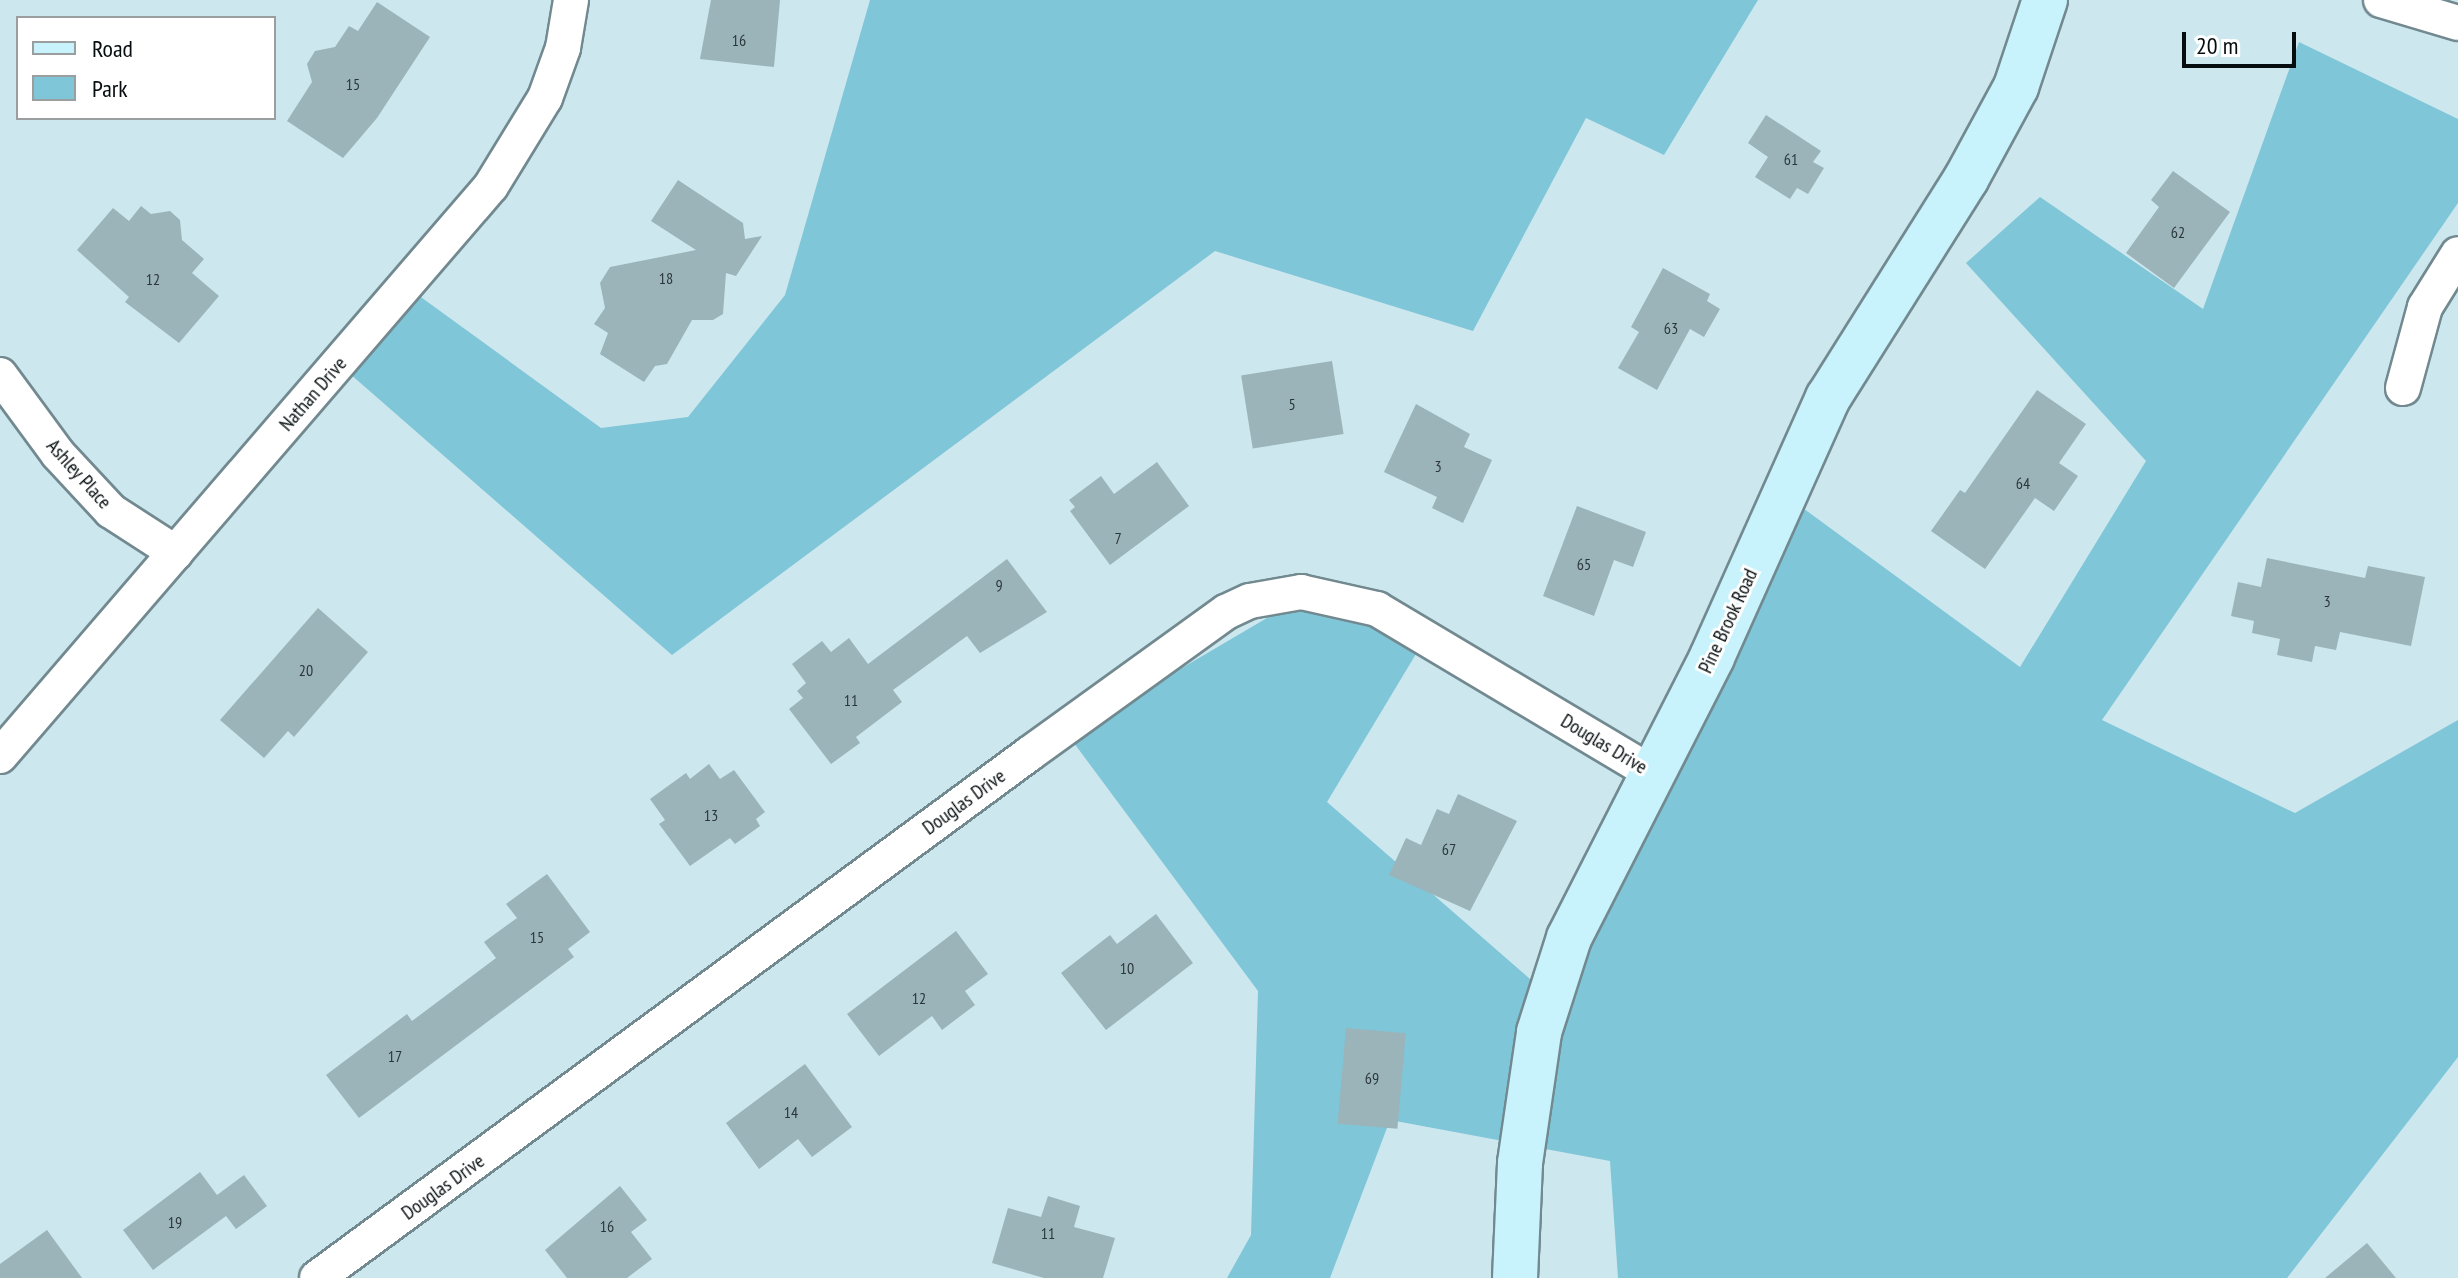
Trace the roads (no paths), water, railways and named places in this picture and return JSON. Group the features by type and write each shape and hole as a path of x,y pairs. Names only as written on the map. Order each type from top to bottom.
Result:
{"street":[{"name":"Nathan Drive","path":"0,756 436,255 506,165 545,98 563,48 571,0"},
{"name":"Pine Brook Road","path":"1515,1278 1520,1163 1539,1032 1569,938 1655,775 1828,398 1966,179 2016,87 2045,0"},
{"path":"2381,0 2458,23"},
{"path":"2403,388 2425,307 2458,254"},
{"name":"Ashley Place","path":"0,375 58,454 111,511 176,553"},
{"name":"Douglas Drive","path":"317,1278 1029,754 1226,612 1250,601 1301,592 1377,609 1655,775"}]}
